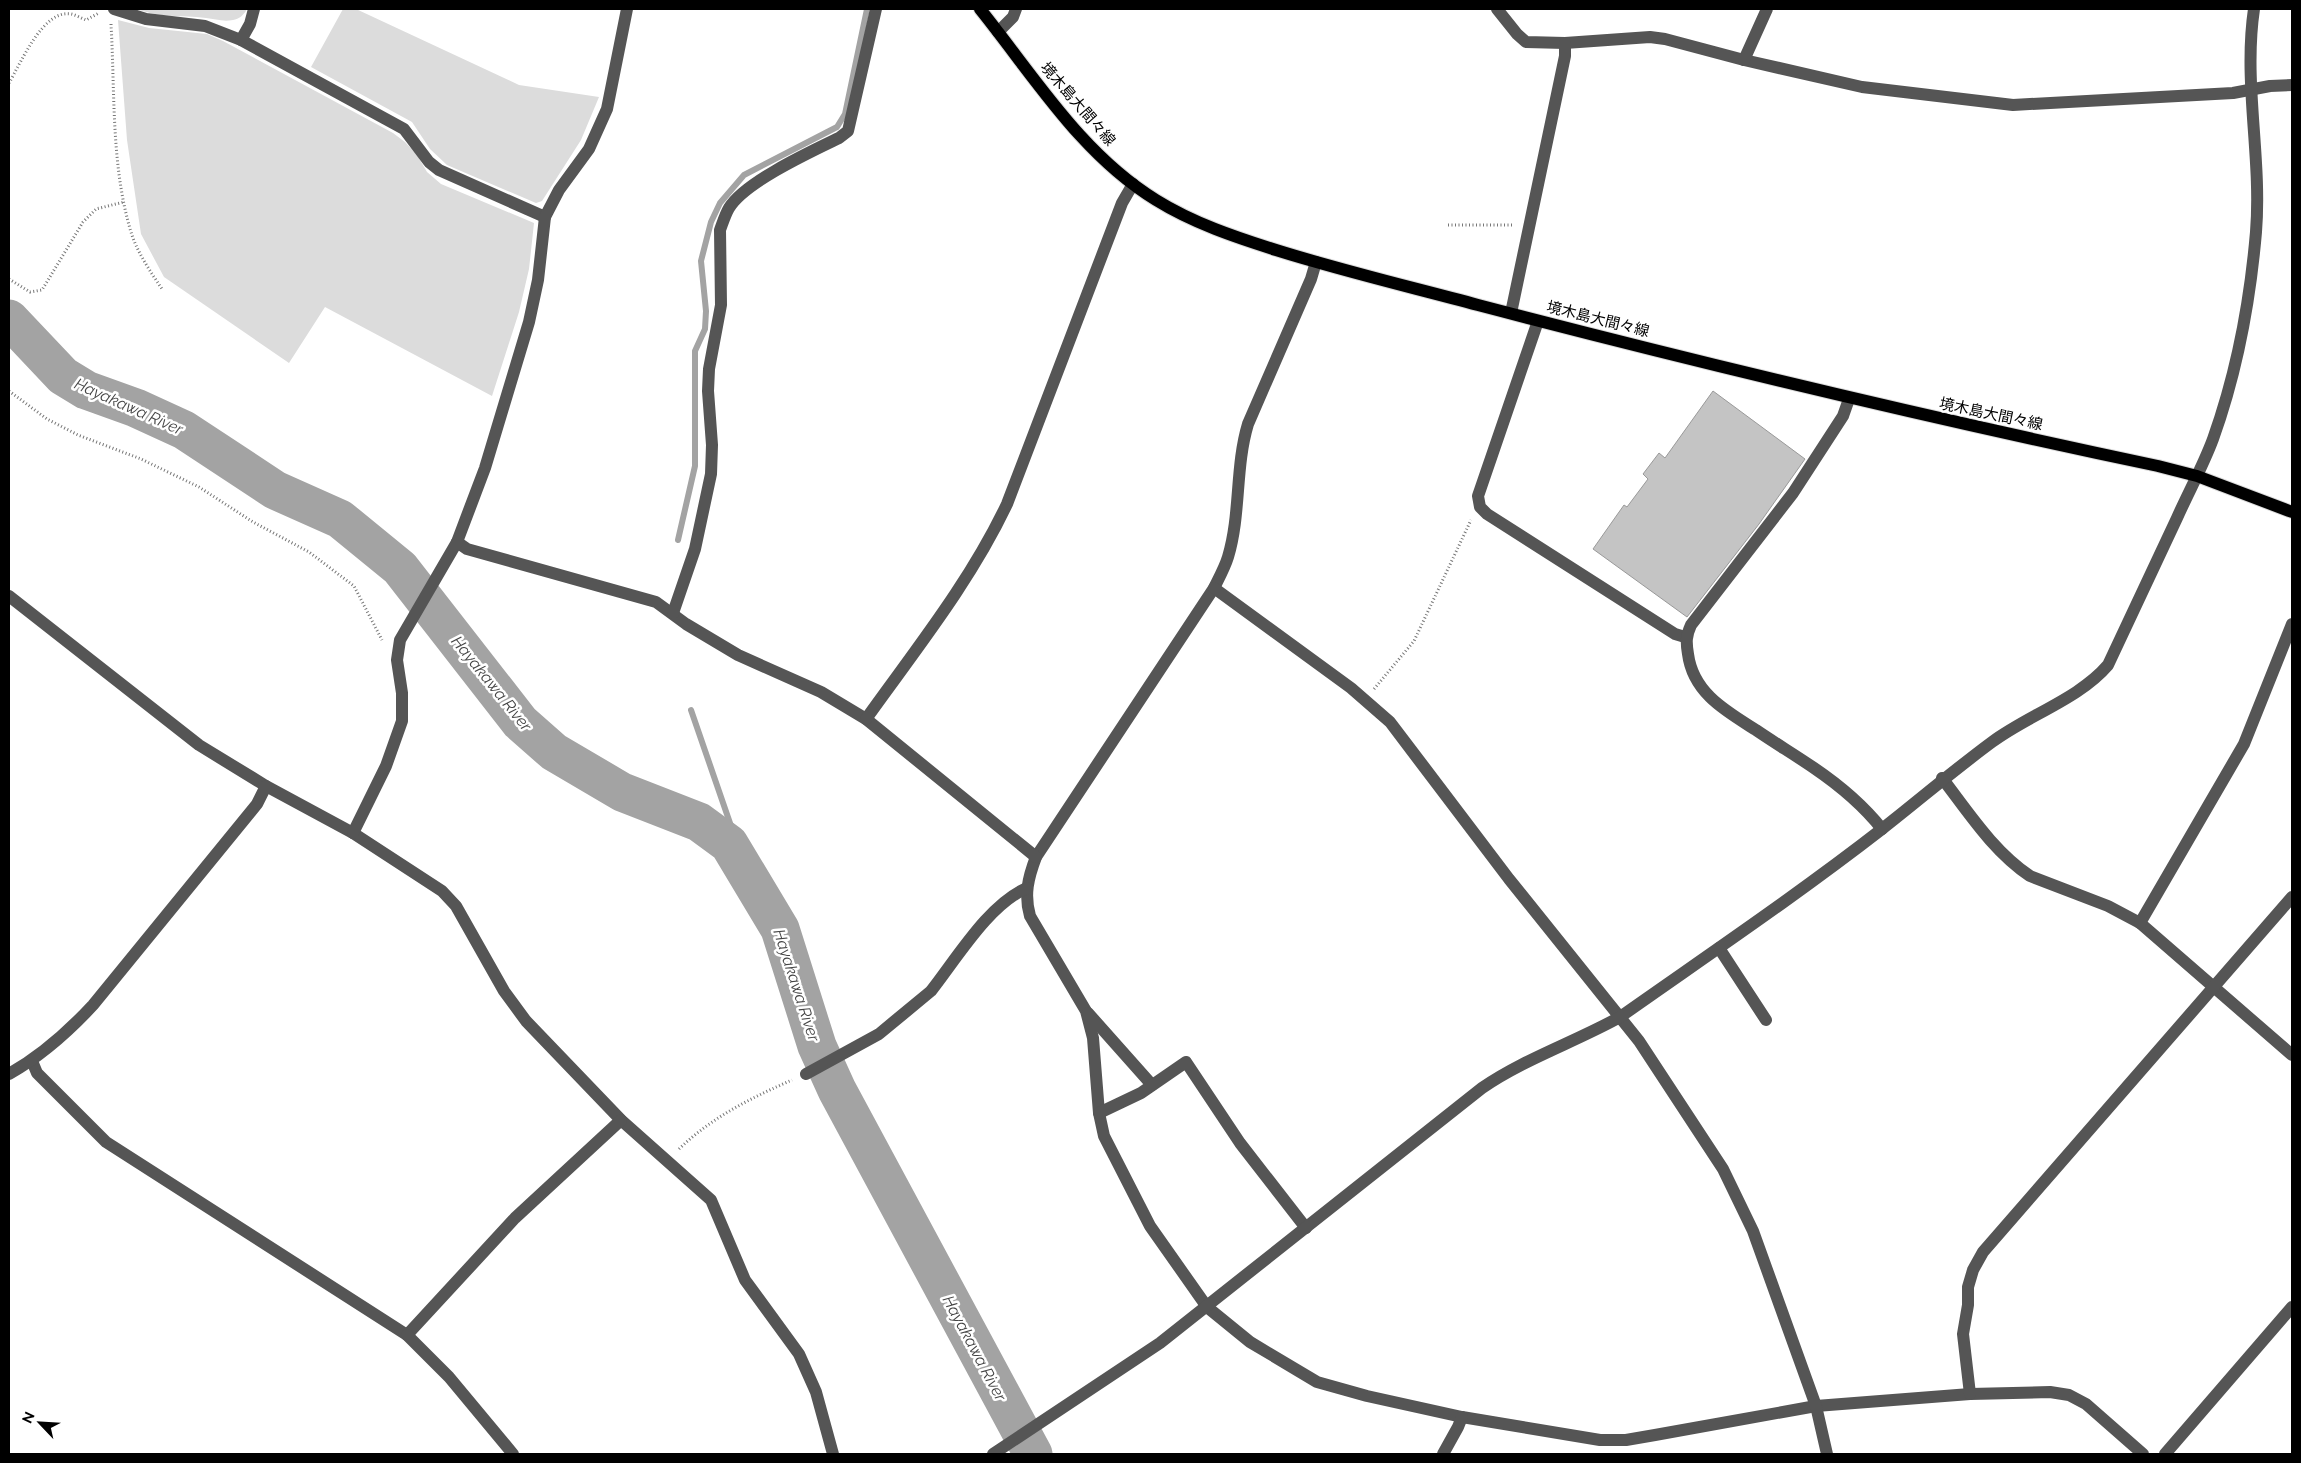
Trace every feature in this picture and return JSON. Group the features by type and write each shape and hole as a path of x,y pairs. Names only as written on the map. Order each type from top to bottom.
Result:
{"main road":[{"name":"境木島大間々線","path":"980,9 1062,115 1107,162 1132,184 1182,215 1256,243 1316,262 1538,321 1849,398 2158,466 2197,476 2292,512"}],"street":[{"path":"242,40 250,24 254,9"},
{"path":"353,833 386,766 402,721 402,693 397,660 399,645 404,631 457,542 485,468 529,322 538,280 545,217 559,190 589,148 607,109 627,9"},
{"path":"673,613 696,549 711,474 712,445 708,391 709,369 721,305 720,230 729,207 752,186 848,131 876,9"},
{"path":"998,32 1013,17 1016,9"},
{"path":"1497,9 1516,34 1526,42 1565,42 1650,37 1665,39 1862,88 2013,105 2232,93 2292,85"},
{"path":"1744,60 1767,9"},
{"path":"993,1454 1053,1416 1160,1343 1499,1076 1582,1038 1620,1017 1719,948 1882,829 1942,778 2001,734 2090,682 2108,665 2197,476 2212,440 2231,384 2252,273 2256,229 2257,184 2251,89 2254,9"},
{"path":"112,14 205,26 242,40 404,129 429,162 439,170 545,217"},
{"path":"1511,313 1564,56 1565,42"},
{"path":"866,719 968,577 994,532 1010,497 1122,203 1132,184"},
{"path":"1152,1085 1086,1012 1030,916 1026,902 1029,874 1036,857 1214,588 1228,557 1242,442 1311,279 1316,262"},
{"path":"1538,321 1478,496 1480,507 1487,514 1667,629 1686,637"},
{"path":"1849,398 1843,416 1793,493 1691,625 1686,637 1689,667 1708,697 1725,711 1816,769 1847,792 1871,814 1882,829"},
{"path":"457,542 467,549 656,602 686,624 738,655 821,692 866,719 1036,857"},
{"path":"1214,588 1351,688 1390,722 1510,879 1639,1041 1723,1169 1753,1231 1816,1406 1827,1454"},
{"path":"9,596 199,745 266,786 353,833 442,891 456,906 504,991 526,1021 621,1120 666,1162 712,1200 722,1220 745,1280 799,1354 816,1392 833,1454"},
{"path":"2140,923 2244,744 2292,624"},
{"path":"1942,778 1994,845 2019,869 2030,876 2108,906 2140,923 2292,1055"},
{"path":"9,1074 32,1061 74,1026 93,1005 257,804 266,786"},
{"path":"806,1074 879,1034 926,996 990,915 1005,899 1027,888"},
{"path":"1970,1394 1962,1334 1968,1305 1968,1287 1973,1270 1983,1252 2292,897"},
{"path":"1719,948 1766,1020"},
{"path":"1086,1012 1093,1038 1099,1114 1104,1136 1150,1226 1207,1307 1250,1342 1317,1382 1367,1396 1462,1416 1600,1440 1626,1440 1816,1406 1970,1394 2050,1392 2069,1395 2086,1404 2143,1454"},
{"path":"32,1061 37,1073 106,1142 407,1335 449,1377 513,1454"},
{"path":"1099,1114 1152,1085 1186,1062 1240,1142 1306,1228"},
{"path":"407,1335 515,1218 621,1120"},
{"path":"2164,1454 2292,1307"},
{"path":"1443,1454 1462,1416"}],"path":[{"path":"9,83 44,24 56,16 70,14 86,20 101,12"},
{"path":"112,14 119,176 132,233 147,266 162,289"},
{"path":"9,279 30,292 42,290 83,222 96,209 124,202"},
{"path":"1448,225 1529,225"},
{"path":"9,391 47,419 78,435 141,458 199,487 236,512 308,552 354,586 383,640 383,648"},
{"path":"1366,701 1386,673 1414,641 1470,521 1480,507"},
{"path":"666,1162 702,1129 746,1100 806,1074"}],"shaded area":[{"path":"136,9 247,9 239,18 226,21 163,15"},
{"path":"343,9 356,9 519,85 599,97 581,140 542,201 536,203 447,165 430,149 412,122 311,67"},
{"path":"118,20 149,28 207,34 223,41 393,133 405,142 417,155 427,172 441,184 534,223 529,269 519,312 492,396 325,307 289,363 164,277 141,234 127,140"}],"building":[{"path":"1713,391 1805,459 1759,524 1687,617 1593,549 1624,505 1627,507 1648,479 1643,474 1659,453 1665,458"}],"waterway":[{"path":"678,540 695,466 695,351 705,329 706,311 701,261 711,222 720,203 744,175 837,127 845,114 867,9"},
{"name":"Hayakawa River","path":"9,319 63,376 86,390 136,408 184,430 275,490 340,519 400,568 520,722 554,752 622,792 699,822 729,844 780,929 817,1046 837,1090 1033,1454"},
{"path":"691,710 731,826 729,844"}]}
